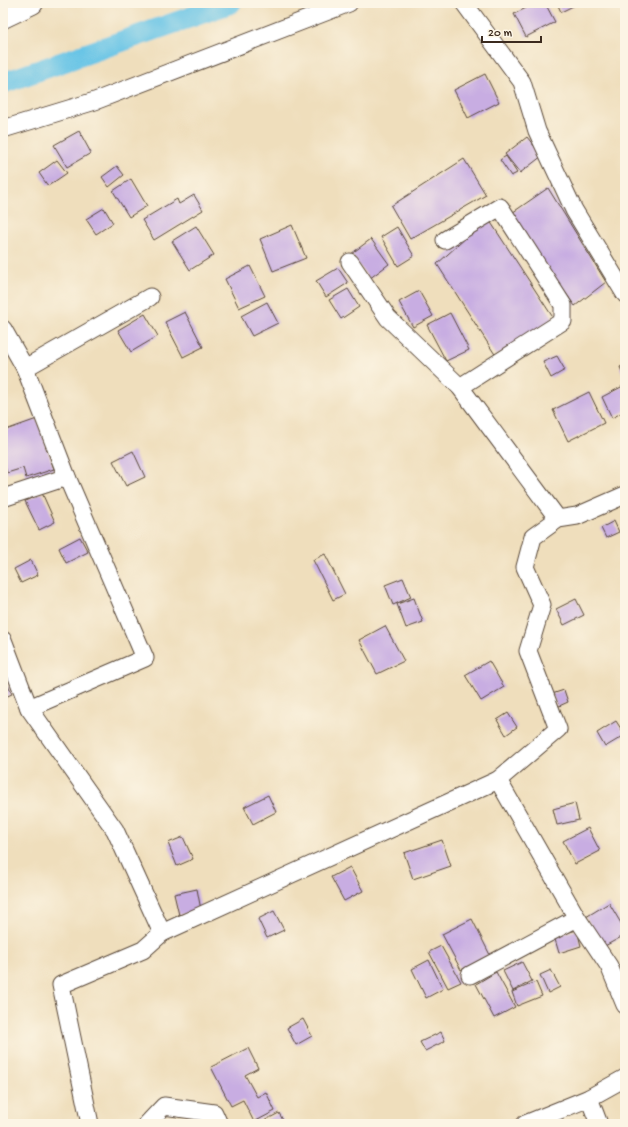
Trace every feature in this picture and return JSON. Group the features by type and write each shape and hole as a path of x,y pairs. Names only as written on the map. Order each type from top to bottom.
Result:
{"street":[{"path":"3,17 32,3"},
{"path":"3,129 95,101 349,3"},
{"path":"464,3 522,82 537,131 574,210 625,294"},
{"path":"445,240 500,207 563,305 563,321 460,387"},
{"path":"350,262 388,318 460,387 558,519"},
{"path":"25,368 150,297"},
{"path":"3,329 25,368 67,477 145,658 29,708"},
{"path":"3,498 67,477"},
{"path":"90,1124 61,985 143,950 162,933 498,780 558,729 528,651 542,605 525,567 533,537 558,519 577,516 625,495"},
{"path":"3,640 29,708 116,830 162,933"},
{"path":"498,780 577,918 609,966 625,1005"},
{"path":"470,975 577,918"},
{"path":"525,1124 589,1098 625,1078"},
{"path":"589,1098 599,1124"},
{"path":"147,1124 164,1106 214,1114 219,1124"}],"building":[{"path":"536,3 545,3 555,22 526,37 514,14"},
{"path":"557,3 579,3 561,12"},
{"path":"485,74 499,102 468,118 454,90"},
{"path":"79,131 91,153 67,167 54,145"},
{"path":"527,137 542,156 520,173 505,154"},
{"path":"506,156 517,173 511,176 500,160"},
{"path":"464,159 486,195 410,239 391,206"},
{"path":"57,160 67,173 48,186 39,173"},
{"path":"117,166 124,175 109,187 102,177"},
{"path":"131,179 147,206 129,217 113,191"},
{"path":"548,188 606,282 575,306 509,215"},
{"path":"194,195 203,210 154,240 142,220 177,199 179,204"},
{"path":"104,208 113,223 96,234 86,219"},
{"path":"488,218 554,319 496,356 437,264"},
{"path":"292,225 306,258 273,271 260,239"},
{"path":"196,226 214,255 190,270 172,241"},
{"path":"397,227 414,256 398,266 381,237"},
{"path":"371,239 389,264 369,279 351,254"},
{"path":"250,266 265,296 239,308 225,279"},
{"path":"338,268 348,283 326,297 316,281"},
{"path":"348,289 359,307 341,319 329,300"},
{"path":"419,291 433,316 413,327 399,302"},
{"path":"267,302 278,323 252,336 241,316"},
{"path":"185,312 203,347 183,357 165,322"},
{"path":"450,313 469,350 446,361 427,325"},
{"path":"145,314 158,336 131,352 118,330"},
{"path":"557,356 565,370 551,378 543,362"},
{"path":"625,365 625,379 620,367"},
{"path":"625,385 625,411 612,418 602,397"},
{"path":"589,392 604,423 568,441 553,410"},
{"path":"37,419 54,469 26,478 23,468 7,473 3,460 3,431"},
{"path":"133,451 145,477 126,486 113,461"},
{"path":"42,493 55,522 39,530 25,501"},
{"path":"614,521 619,532 606,538 601,528"},
{"path":"80,537 88,552 66,563 59,548"},
{"path":"325,554 345,594 333,600 313,560"},
{"path":"31,560 38,575 21,583 14,569"},
{"path":"403,578 411,597 393,605 385,585"},
{"path":"414,598 423,622 406,628 397,604"},
{"path":"576,599 584,615 564,625 556,609"},
{"path":"385,626 404,661 377,674 359,640"},
{"path":"489,661 504,687 481,701 465,675"},
{"path":"3,676 12,694 3,698"},
{"path":"564,690 568,702 557,707 552,694"},
{"path":"508,713 517,727 506,735 497,720"},
{"path":"616,721 625,735 605,747 597,733"},
{"path":"268,795 276,812 253,824 244,807"},
{"path":"575,803 579,820 557,825 553,809"},
{"path":"588,828 600,851 575,864 563,841"},
{"path":"183,837 193,859 177,866 168,843"},
{"path":"442,840 451,866 413,879 404,853"},
{"path":"350,867 363,891 344,901 331,877"},
{"path":"197,889 201,910 179,915 174,894"},
{"path":"609,903 625,930 625,935 603,947 586,917"},
{"path":"274,911 284,930 267,938 258,919"},
{"path":"472,919 490,955 461,970 442,934"},
{"path":"577,930 581,946 559,953 554,936"},
{"path":"441,946 461,982 448,988 429,952"},
{"path":"429,960 443,989 426,998 412,969"},
{"path":"522,962 532,981 513,991 503,971"},
{"path":"551,970 560,987 548,993 540,975"},
{"path":"496,972 515,1007 494,1018 476,984"},
{"path":"536,982 542,996 517,1006 512,992"},
{"path":"303,1019 312,1036 296,1045 287,1028"},
{"path":"441,1032 445,1041 425,1051 420,1042"},
{"path":"248,1048 258,1068 245,1075 257,1097 266,1092 275,1111 254,1122 243,1100 231,1106 211,1067"},
{"path":"279,1113 285,1124 258,1124"}],"waterway":[{"path":"3,83 231,3"}]}
